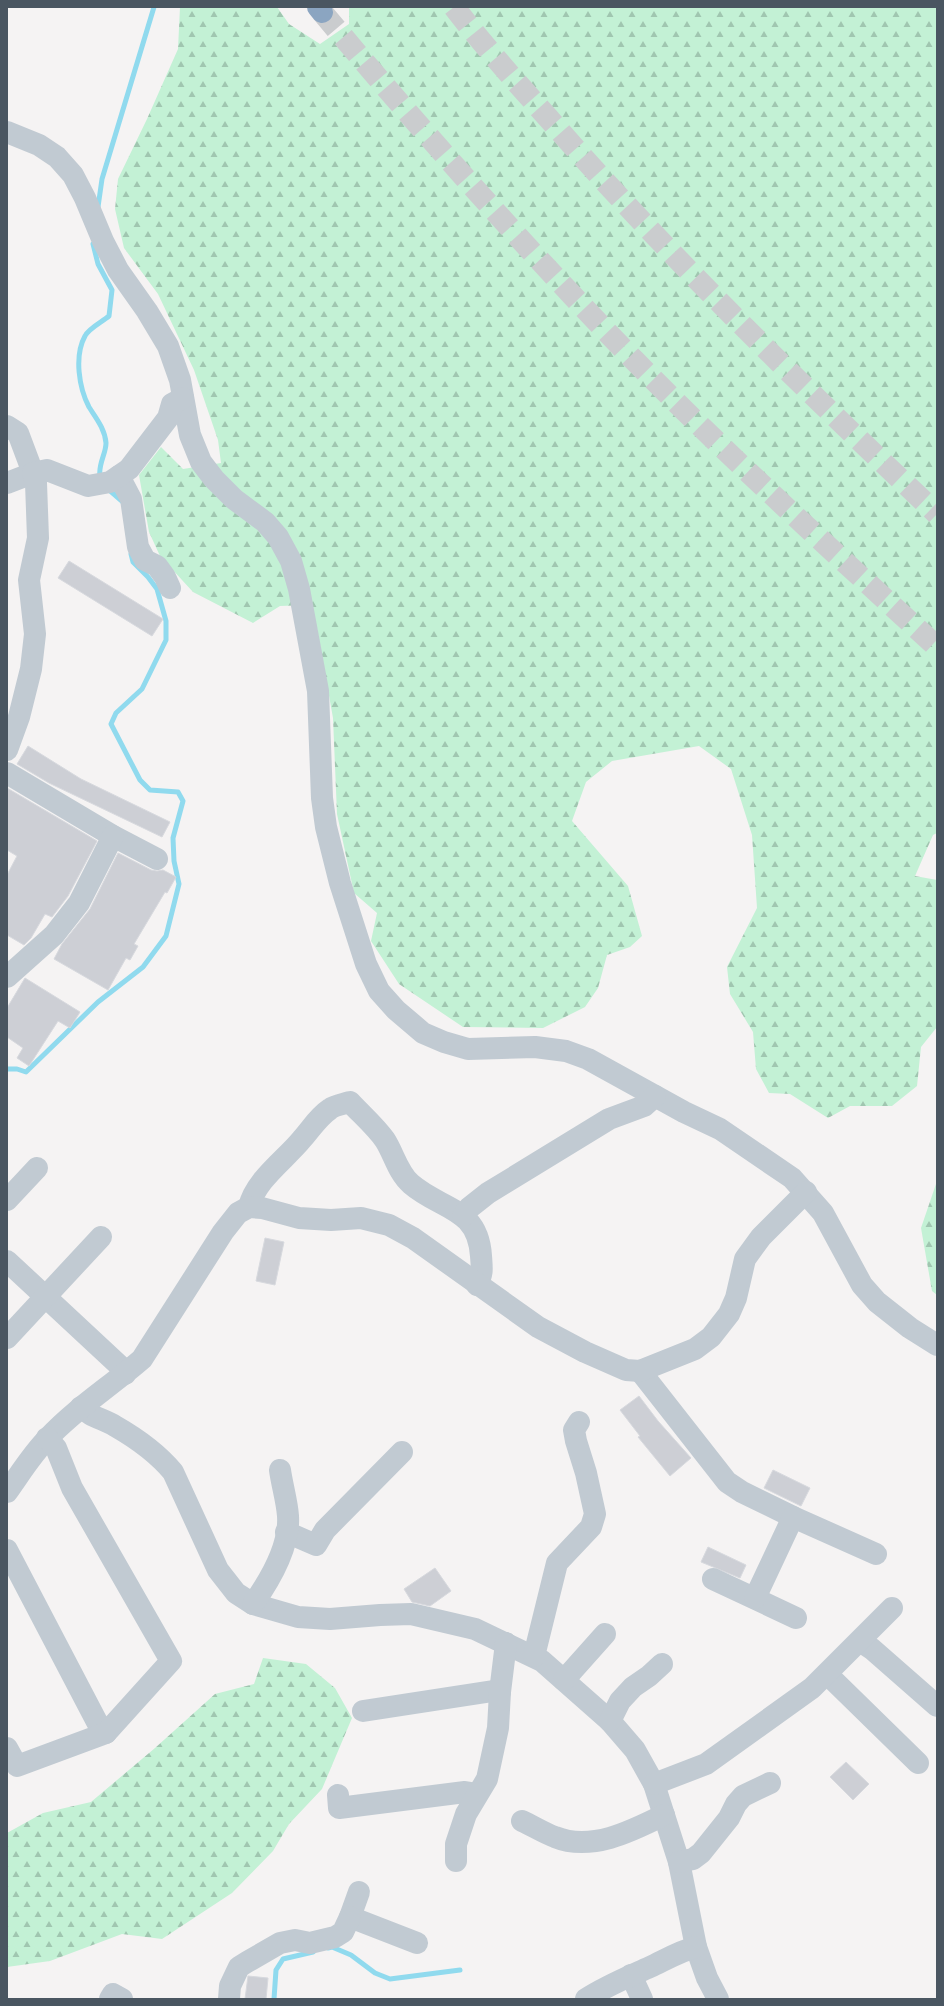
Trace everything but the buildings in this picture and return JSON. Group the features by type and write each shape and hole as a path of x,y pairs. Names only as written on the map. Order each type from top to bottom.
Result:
{"street":[{"path":"7,132 39,145 57,157 73,175 86,198 118,270 148,311 168,346 180,380 190,435 202,462 214,479 234,498 265,522 278,537 291,561 299,589 318,691 322,798 326,827 340,883 366,964 379,991 396,1010 424,1033 444,1042 468,1049 535,1047 566,1051 588,1059 655,1096 720,1129 792,1178 823,1213 862,1285 877,1302 910,1328 937,1345"},
{"path":"7,483 33,473 47,470 88,486 110,482 129,469 168,418 172,404 183,398"},
{"path":"7,426 18,432 36,483 38,538 29,580 35,634 31,669 19,717 7,750"},
{"path":"119,476 130,498 135,518 138,547 145,560 157,566 165,577 170,588"},
{"path":"7,773 113,836 157,859"},
{"path":"7,976 54,935 75,908 113,836"},
{"path":"463,1216 469,1208 502,1185 609,1119 644,1106 655,1096"},
{"path":"249,1207 251,1199 278,1164 302,1140 312,1125 330,1108 350,1102 385,1140 402,1173 411,1184 463,1216 477,1232 481,1249 483,1275 477,1285"},
{"path":"7,1200 37,1168"},
{"path":"7,1492 47,1438 81,1406 125,1374 142,1359 223,1232 238,1212 249,1207 262,1208 299,1218 331,1220 361,1218 389,1225 413,1238 538,1327 585,1352 626,1370 640,1371 695,1349 711,1337 729,1314 736,1298 745,1259 761,1238 806,1192"},
{"path":"7,1338 101,1237"},
{"path":"7,1262 122,1368 125,1374"},
{"path":"640,1371 727,1482 742,1492 793,1517 876,1554"},
{"path":"81,1406 86,1412 115,1426 163,1460 173,1472 218,1570 236,1593 253,1604 298,1617 330,1620 380,1615 411,1614 475,1629 534,1656 564,1680 610,1721 635,1750 654,1784 679,1862 696,1947 707,1978 718,1999"},
{"path":"534,1656 557,1563 590,1527 595,1514 586,1473 575,1436 574,1430 579,1422"},
{"path":"7,1748 17,1766 106,1733 170,1661 72,1488 56,1448 47,1438"},
{"path":"286,1532 316,1545 325,1530 402,1452"},
{"path":"253,1604 274,1568 281,1552 286,1532 288,1517 280,1470"},
{"path":"755,1598 793,1517"},
{"path":"7,1550 97,1722 106,1733"},
{"path":"713,1579 796,1618"},
{"path":"654,1784 706,1764 812,1688 892,1608"},
{"path":"564,1680 605,1634"},
{"path":"860,1641 872,1649 937,1706"},
{"path":"456,1861 456,1844 466,1814 487,1779 498,1728 500,1692 506,1643"},
{"path":"610,1721 620,1701 633,1687 649,1676 662,1664"},
{"path":"827,1674 918,1763"},
{"path":"363,1711 493,1691 500,1692"},
{"path":"679,1862 693,1859 701,1853 729,1818 736,1804 743,1796 770,1783"},
{"path":"338,1795 339,1808 465,1792 477,1794"},
{"path":"522,1821 556,1838 576,1842 604,1840 640,1828 664,1816"},
{"path":"229,1999 230,1986 239,1967 280,1943 295,1940 310,1943 336,1937 343,1932 359,1892"},
{"path":"350,1917 417,1943"},
{"path":"586,1999 602,1989 631,1975 686,1950 696,1947"},
{"path":"631,1975 642,1999"},
{"path":"110,1999 113,1994 122,1999"}],"green space":[{"path":"180,7 277,7 289,24 320,44 349,24 349,7 937,7 937,833 933,835 915,876 937,880 937,1027 921,1047 917,1086 892,1106 850,1106 828,1118 790,1094 769,1093 756,1069 753,1032 730,994 727,967 757,908 752,835 731,769 699,746 612,761 586,782 572,821 628,886 642,936 630,947 607,955 598,988 585,1007 543,1028 463,1027 399,984 371,941 377,913 354,893 337,814 333,718 317,628 308,605 280,606 253,623 193,592 160,556 149,532 139,475 161,447 183,469 221,463 218,440 194,370 158,294 124,248 115,209 118,179 178,49"},
{"path":"937,1181 937,1295 932,1291 921,1228"},
{"path":"263,1658 306,1664 335,1688 352,1718 322,1789 289,1824 273,1851 232,1893 162,1939 122,1934 50,1961 7,1967 7,1833 43,1813 91,1802 155,1748 215,1694 254,1684"}],"waterway":[{"path":"98,207 102,179 154,7"},
{"path":"93,244 98,264 112,290 109,316 85,336 80,353 79,372 80,381 89,407 104,433 106,447 100,467 100,476"},
{"path":"108,489 123,502"},
{"path":"7,1069 17,1069 26,1072 98,1002 143,967 166,936 179,884 174,861 173,838 183,801 178,792 150,790 140,780 111,724 116,713 142,689 166,640 166,621 157,589 148,577 133,562 131,554"},
{"path":"328,1948 332,1947 351,1955 375,1973 390,1979 460,1970"},
{"path":"274,1999 276,1970 283,1959 313,1952"}],"tunnel":[{"path":"454,7 513,78 596,172 690,272 739,322 937,514"},
{"path":"322,12 475,189 593,318 746,470 937,647"}]}
